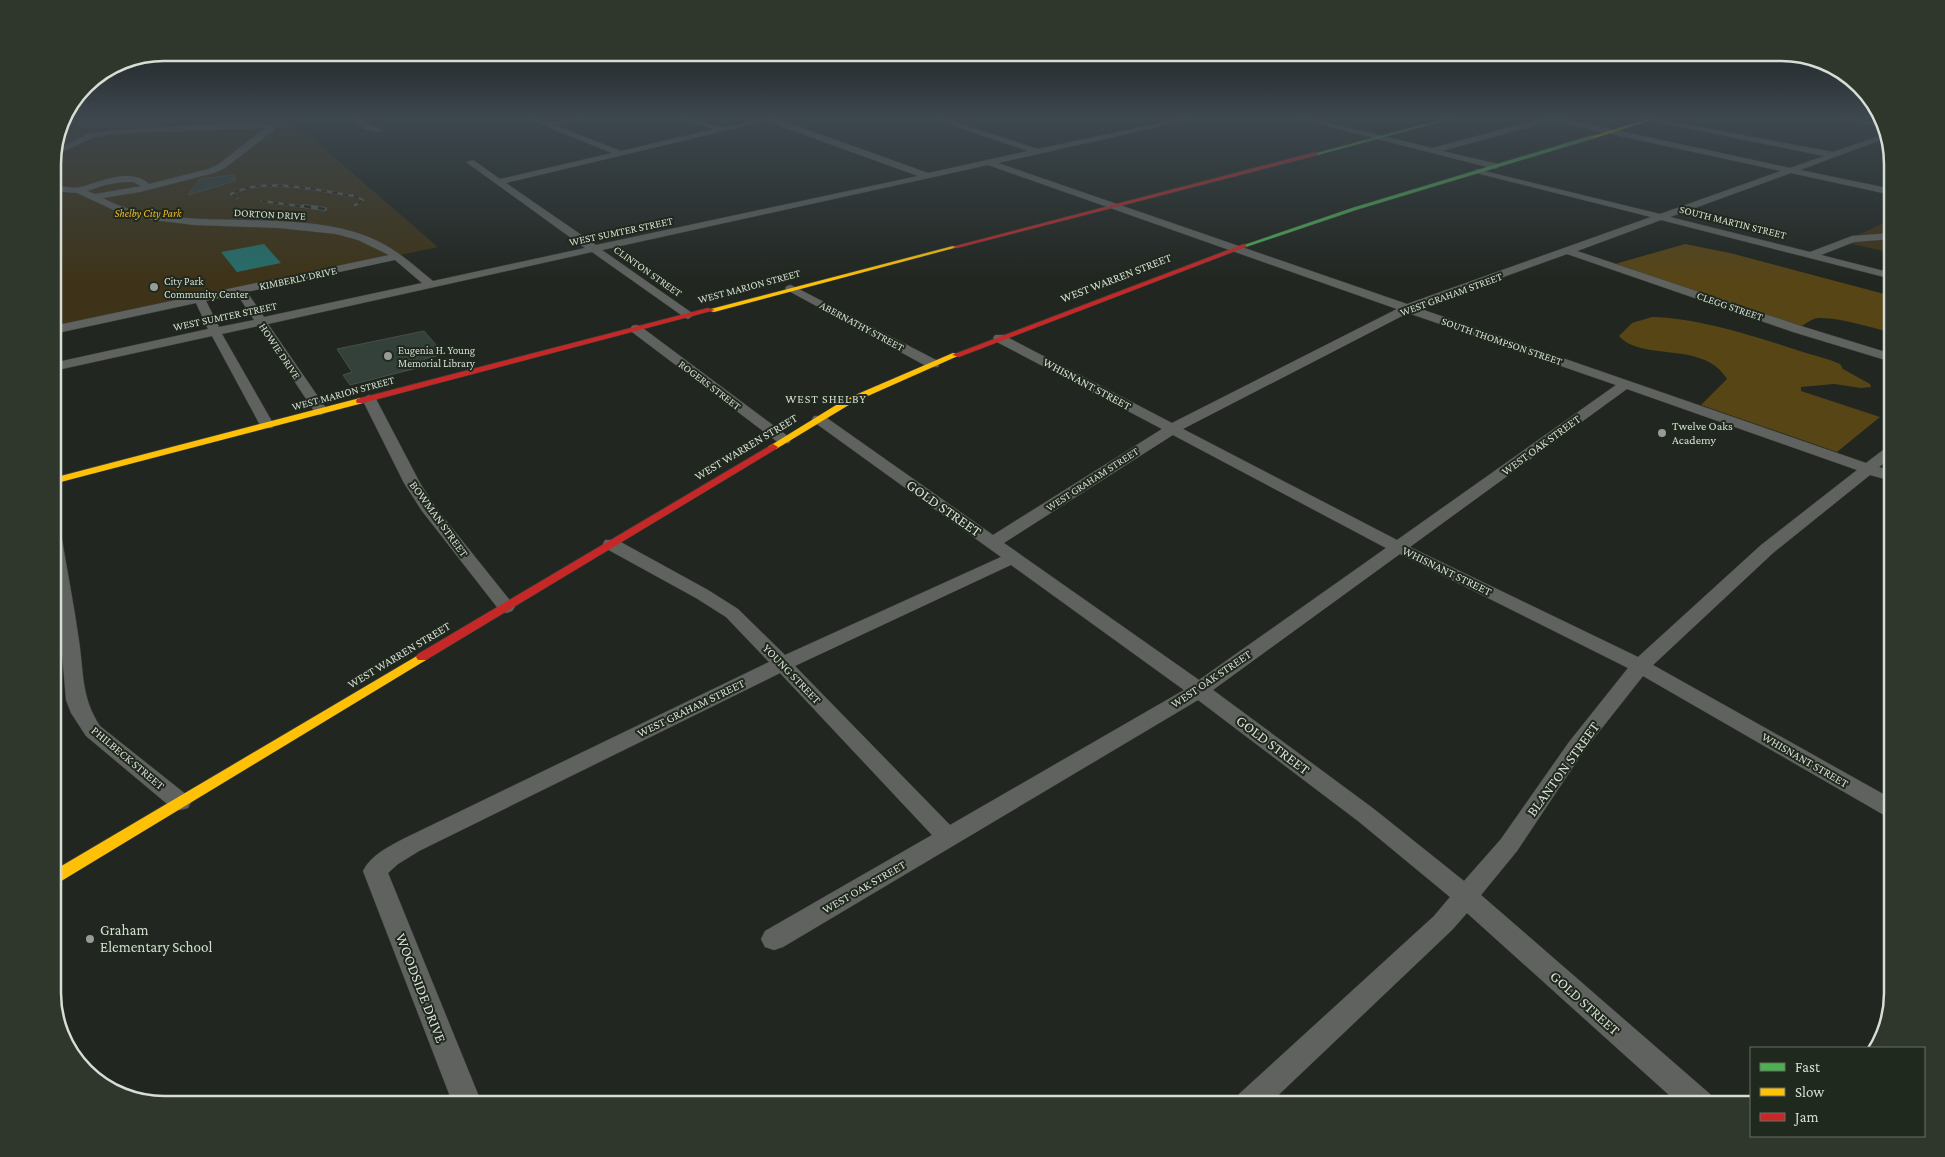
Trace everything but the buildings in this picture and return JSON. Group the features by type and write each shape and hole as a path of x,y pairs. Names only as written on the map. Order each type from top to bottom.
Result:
{"main road":[{"name":"WEST MARION STREET","path":"61,479 1243,172"},
{"name":"WEST WARREN STREET","path":"61,874 857,398 933,364 1235,248 1476,172"}],"street":[{"path":"96,197 145,188 205,172"},
{"name":"CLINTON STREET","path":"484,172 688,315"},
{"path":"499,182 540,172"},
{"path":"917,172 928,176"},
{"name":"WEST SUMTER STREET","path":"61,365 947,172"},
{"name":"SOUTH THOMPSON STREET","path":"1015,172 1884,474"},
{"name":"SOUTH MARTIN STREET","path":"1483,172 1884,274"},
{"name":"WEST GRAHAM STREET","path":"994,542 1172,429 1408,308 1789,172"},
{"path":"1797,172 1884,190"},
{"name":"DORTON DRIVE","path":"80,191 94,185 121,180 140,180 144,182 145,188"},
{"name":"DORTON DRIVE","path":"61,189 80,191 96,197 107,204 136,214 209,224 290,227 350,235 374,243 396,256 431,285"},
{"path":"1812,255 1852,239 1884,237"},
{"name":"CLEGG STREET","path":"1568,251 1797,329 1884,356"},
{"name":"KIMBERLY DRIVE","path":"61,328 396,256"},
{"name":"ABERNATHY STREET","path":"791,288 933,364"},
{"name":"HOWIE DRIVE","path":"240,290 321,411"},
{"path":"199,298 267,425"},
{"name":"ROGERS STREET","path":"636,329 784,440"},
{"name":"WHISNANT STREET","path":"999,338 1398,547 1640,666 1884,804"},
{"name":"WEST OAK STREET","path":"774,939 1199,690 1626,384"},
{"name":"BOWMAN STREET","path":"369,399 412,483 430,511 506,607"},
{"name":"GOLD STREET","path":"819,419 1199,690 1366,815 1433,868 1691,1096"},
{"name":"BLANTON STREET","path":"1258,1096 1443,923 1509,845 1576,747 1640,666 1767,549 1884,456"},
{"name":"YOUNG STREET","path":"611,544 702,594 732,613 948,837"},
{"name":"WEST GRAHAM STREET","path":"375,871 390,857 411,845 782,664 1014,557"},
{"name":"PHILBECK STREET","path":"61,584 70,641 76,700 80,712 93,731 180,802"},
{"name":"WOODSIDE DRIVE","path":"375,871 464,1096"}],"green space":[{"name":"Shelby City Park","path":"61,172 351,172 438,247 61,328"},
{"path":"1884,223 1884,251 1843,242"}],"shaded area":[{"path":"1685,244 1730,253 1884,294 1884,331 1853,323 1821,318 1814,319 1797,329 1615,264"},
{"path":"1652,317 1673,318 1718,327 1840,364 1843,369 1870,384 1871,387 1861,388 1834,384 1801,387 1801,391 1880,417 1837,452 1701,405 1727,379 1717,367 1704,359 1689,355 1642,348 1629,344 1619,336 1632,323"}],"water":[{"path":"264,244 281,263 237,272 221,252"}],"railway":[{"path":"237,198 231,194 260,186 292,186 355,196 363,200 355,205"},
{"path":"262,201 313,208"},
{"path":"304,206 325,209"}],"traffic: fast":[{"path":"1244,246 1354,209 1477,172"}],"traffic: slow":[{"path":"711,310 955,247"},
{"path":"773,447 849,401 956,355"},
{"path":"61,479 360,401"},
{"path":"61,874 422,657"}],"traffic: jam":[{"path":"955,247 1246,172"},
{"path":"956,355 1244,246"},
{"path":"360,401 711,310"},
{"path":"422,657 773,447"}],"place":[{"name":"City Park Community Center","path":"154,287"},
{"name":"Eugenia H. Young Memorial Library","path":"388,356"},
{"name":"Twelve Oaks Academy","path":"1662,433"},
{"name":"Graham Elementary School","path":"90,939"}],"district":[{"name":"WEST SHELBY","path":"826,399"}]}
